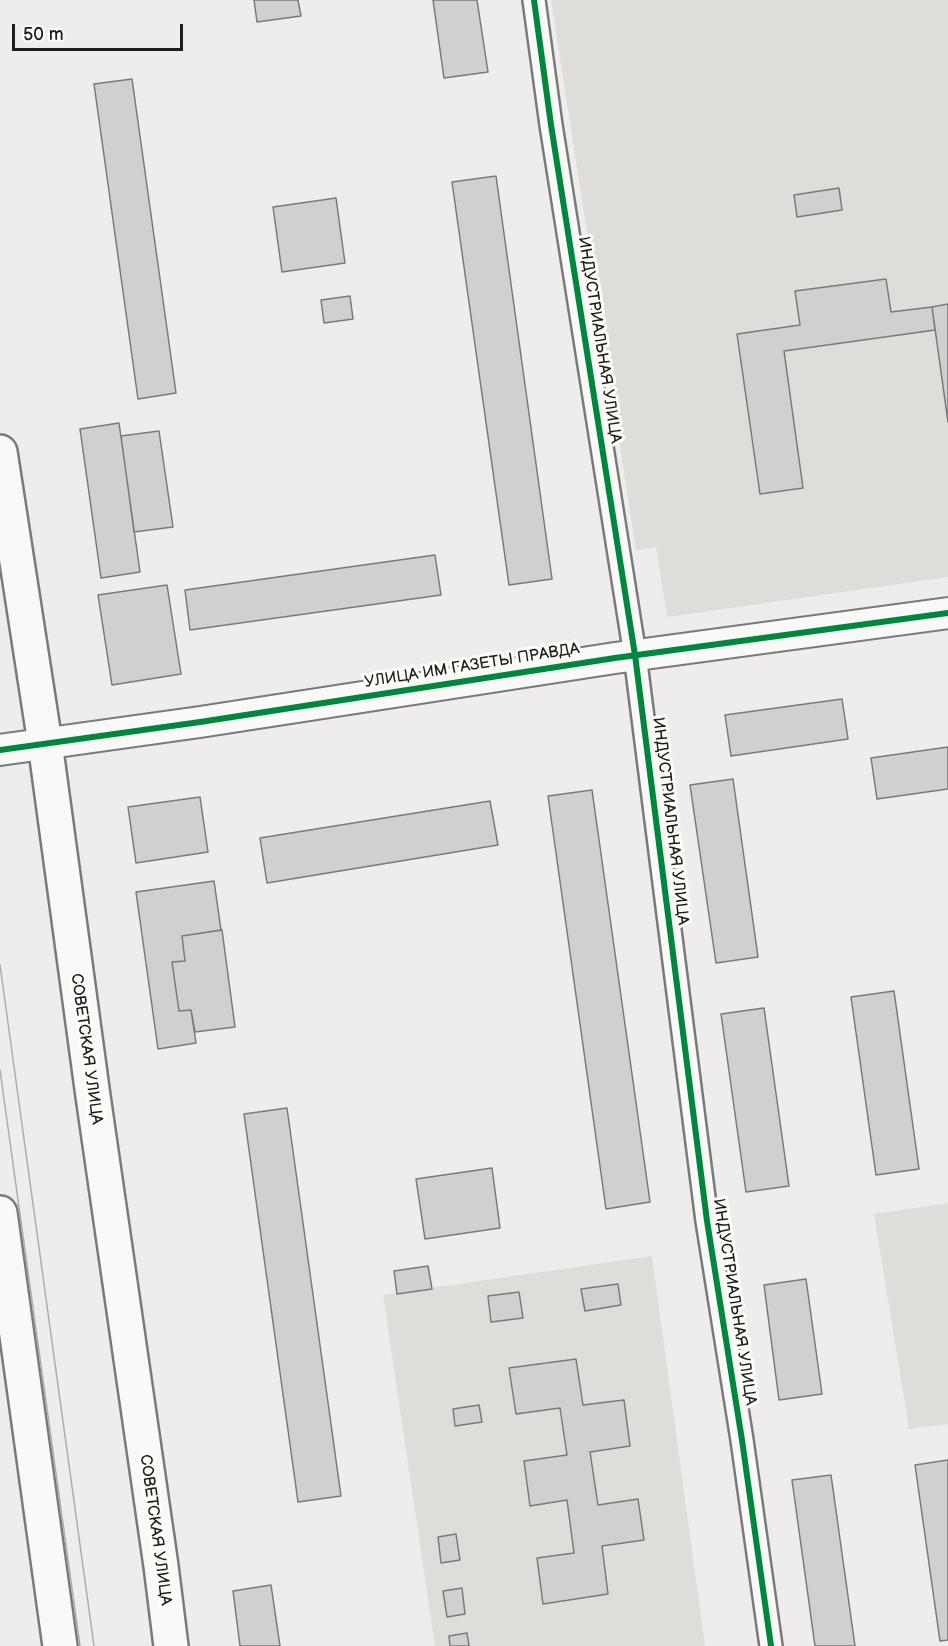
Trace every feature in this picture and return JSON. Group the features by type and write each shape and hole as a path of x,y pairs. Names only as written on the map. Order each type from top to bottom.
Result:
{"main road":[{"name":"СОВЕТСКАЯ УЛИЦА","path":"0,452 45,743 171,1646"},
{"path":"0,1213 60,1646"}],"street":[{"name":"ИНДУСТРИАЛЬНАЯ УЛИЦА","path":"534,0 553,137 635,655 707,1221 771,1646"},
{"name":"УЛИЦА ИМ ГАЗЕТЫ ПРАВДА","path":"0,750 200,722 635,655 948,613"}],"shaded area":[{"path":"551,0 948,0 948,577 667,617 656,547 636,550"},
{"path":"948,1203 948,1424 909,1429 874,1214"},
{"path":"652,1256 705,1646 435,1646 383,1295"}],"building":[{"path":"254,0 298,0 301,16 257,22"},
{"path":"433,0 477,0 488,72 444,78"},
{"path":"132,79 176,393 138,399 94,84"},
{"path":"496,176 552,579 509,585 452,182"},
{"path":"839,188 842,210 797,217 794,195"},
{"path":"336,198 345,263 282,272 273,207"},
{"path":"886,279 891,312 932,307 935,330 784,351 803,488 760,494 737,334 800,325 795,291"},
{"path":"350,296 353,319 324,323 321,300"},
{"path":"948,304 948,422 932,307"},
{"path":"119,423 140,572 101,578 80,429"},
{"path":"159,431 173,527 134,532 121,436"},
{"path":"435,555 441,595 190,630 185,590"},
{"path":"167,585 181,674 112,685 98,595"},
{"path":"842,699 848,739 731,756 725,715"},
{"path":"948,747 948,789 877,799 871,758"},
{"path":"733,779 758,957 716,963 690,785"},
{"path":"592,790 650,1202 606,1209 548,796"},
{"path":"200,797 208,852 136,863 128,807"},
{"path":"490,801 498,845 267,883 260,838"},
{"path":"214,881 221,930 182,936 185,961 172,962 179,1011 191,1010 196,1043 158,1049 136,892"},
{"path":"222,930 235,1027 195,1032 191,1010 179,1011 172,962 185,961 182,936"},
{"path":"894,991 919,1169 876,1175 851,997"},
{"path":"764,1008 789,1186 746,1192 721,1014"},
{"path":"287,1108 341,1496 298,1502 244,1114"},
{"path":"492,1168 500,1228 425,1239 416,1179"},
{"path":"428,1266 432,1289 397,1294 394,1271"},
{"path":"806,1279 822,1394 779,1400 764,1285"},
{"path":"618,1284 621,1305 585,1311 581,1289"},
{"path":"519,1292 523,1318 491,1322 488,1296"},
{"path":"576,1359 583,1405 624,1400 630,1446 590,1452 598,1505 638,1499 644,1540 602,1546 608,1594 543,1604 537,1558 574,1553 567,1500 530,1506 524,1461 567,1455 560,1408 516,1414 509,1368"},
{"path":"479,1405 482,1422 455,1426 453,1409"},
{"path":"948,1460 948,1640 940,1641 915,1465"},
{"path":"831,1475 855,1646 815,1646 792,1480"},
{"path":"456,1534 460,1560 441,1563 438,1537"},
{"path":"271,1585 280,1646 240,1646 233,1591"},
{"path":"462,1588 465,1614 447,1617 443,1591"},
{"path":"467,1633 469,1646 450,1646 449,1636"}],"tram line":[{"path":"0,965 94,1646"},
{"path":"0,1070 80,1646"}],"cycle path":[{"path":"534,0 551,125 635,655 707,1221 742,1440 771,1646"},
{"path":"0,750 200,722 615,658 948,613"}]}
